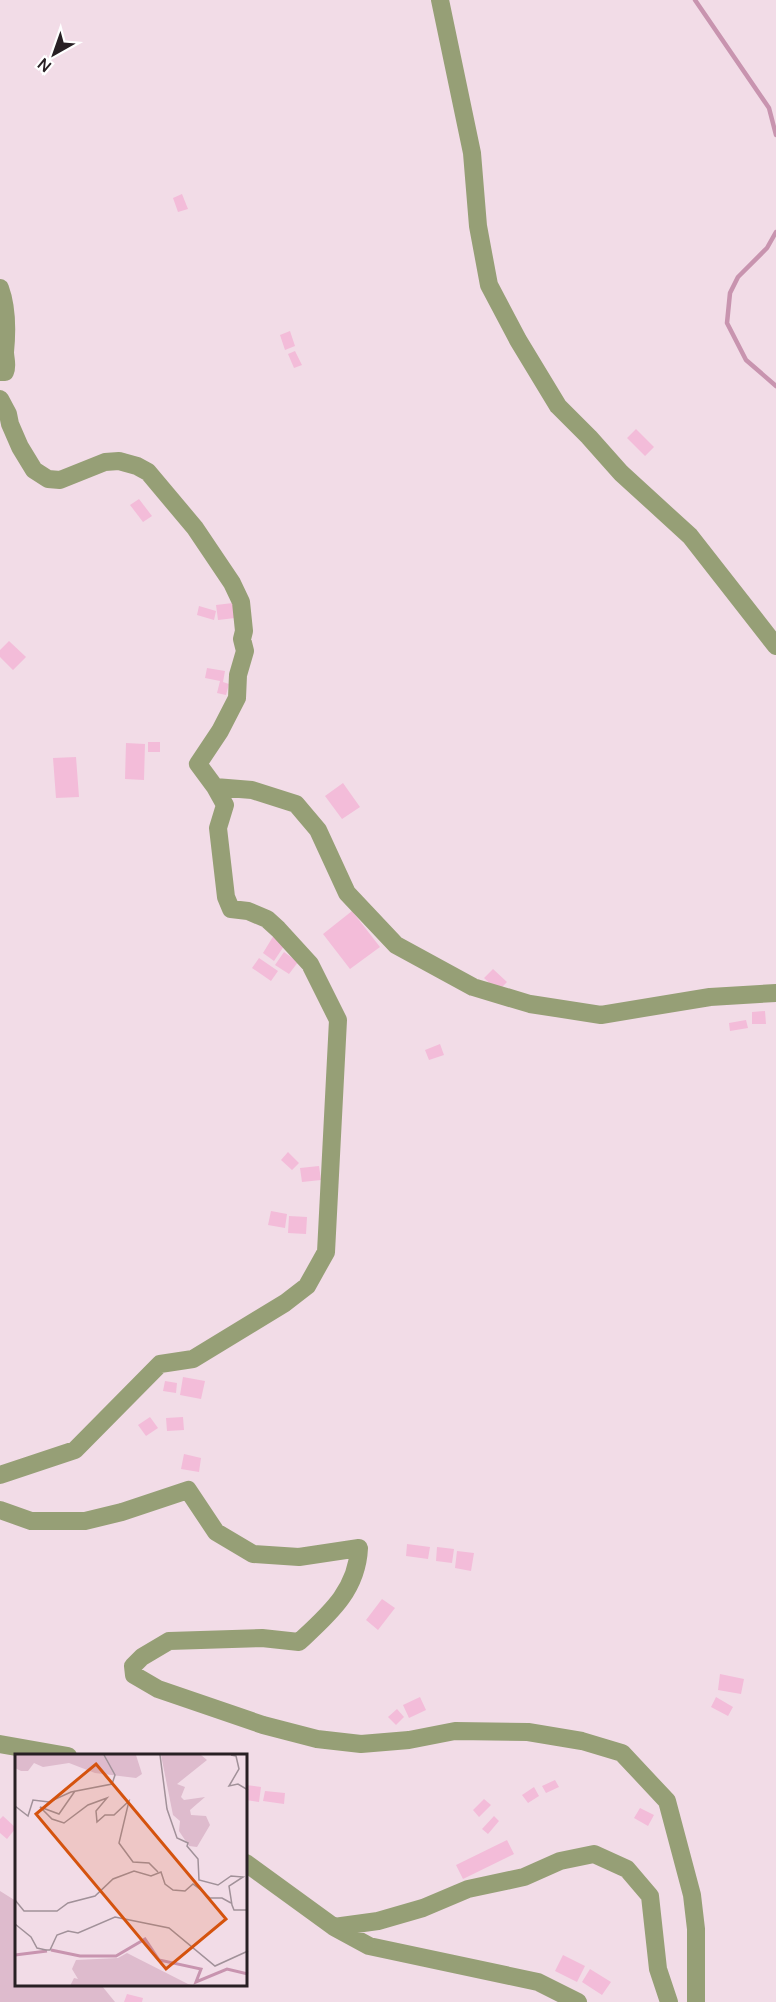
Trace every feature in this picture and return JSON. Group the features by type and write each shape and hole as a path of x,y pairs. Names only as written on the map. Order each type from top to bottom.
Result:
{"street":[{"path":"440,0 472,153 478,226 489,285 518,340 558,406 621,473 690,536 776,646"},
{"path":"0,288 4,301 7,340 5,353 7,367 1,374"},
{"path":"0,399 20,447 34,470 48,478 60,480 105,462 119,461 137,466 148,472 177,505 222,567 241,602 244,631 242,639 245,651 238,675 237,698 220,731 198,764 225,805 218,828 226,897 231,909 248,910 267,919 310,964 338,1020 326,1252 307,1286 285,1303 193,1359 160,1364 75,1450 0,1475"},
{"path":"215,787 252,790 296,804 318,830 346,893 396,945 472,987 530,1004 601,1015 710,997 776,993"},
{"path":"0,1510 31,1521 85,1521 122,1512 189,1490 216,1532 253,1554 299,1557 359,1548 358,1565 352,1583 330,1613 299,1642 262,1638 170,1641 142,1657 134,1666 134,1676 158,1689 252,1722 317,1738 361,1744 410,1740 455,1731 528,1732 582,1741 622,1753 667,1801 692,1895 696,1929 696,2002"},
{"path":"0,1744 57,1754"},
{"path":"334,1927 389,1918 423,1908 468,1889 524,1877 560,1861 594,1854 627,1869 650,1896 658,1969 669,2002"},
{"path":"248,1864 334,1927 369,1946 538,1982 578,2002"}],"shaded area":[{"path":"0,1891 15,1900 15,1987 103,1987 115,2002 0,2002"}],"building":[{"path":"182,194 188,209 178,212 173,198"},
{"path":"290,331 295,346 285,350 280,335"},
{"path":"295,351 302,365 294,368 288,354"},
{"path":"636,429 654,447 645,456 627,438"},
{"path":"139,499 152,516 143,522 130,505"},
{"path":"233,603 235,618 218,620 216,605"},
{"path":"199,606 216,611 214,620 197,615"},
{"path":"9,641 26,657 13,670 0,657 0,650"},
{"path":"207,668 225,671 223,682 229,684 226,695 217,693 220,681 205,678"},
{"path":"148,742 160,742 160,752 148,752"},
{"path":"126,743 145,744 144,780 125,779"},
{"path":"76,757 79,797 56,798 53,758"},
{"path":"343,783 360,807 342,819 325,796"},
{"path":"352,911 380,947 350,969 323,934"},
{"path":"274,935 286,943 274,961 263,953"},
{"path":"284,952 298,962 289,974 275,965"},
{"path":"259,958 278,971 271,981 252,968"},
{"path":"493,969 507,982 498,991 484,978"},
{"path":"765,1011 766,1024 752,1024 752,1012"},
{"path":"746,1020 748,1028 730,1031 729,1023"},
{"path":"440,1044 444,1055 429,1060 425,1050"},
{"path":"288,1152 299,1163 292,1170 281,1160"},
{"path":"319,1166 321,1180 302,1182 300,1168"},
{"path":"271,1211 287,1214 285,1228 268,1225"},
{"path":"289,1216 307,1217 306,1234 288,1233"},
{"path":"183,1377 205,1381 201,1399 180,1395"},
{"path":"165,1381 177,1383 176,1393 163,1391"},
{"path":"150,1417 158,1428 146,1436 138,1425"},
{"path":"183,1417 184,1430 167,1431 166,1418"},
{"path":"184,1454 201,1458 199,1472 181,1469"},
{"path":"407,1544 430,1547 428,1559 406,1556"},
{"path":"437,1547 454,1549 452,1563 436,1561"},
{"path":"457,1551 474,1553 471,1571 455,1568"},
{"path":"382,1599 395,1608 378,1630 366,1620"},
{"path":"720,1674 744,1679 741,1694 718,1690"},
{"path":"420,1697 426,1710 409,1718 403,1705"},
{"path":"716,1697 733,1707 728,1716 711,1707"},
{"path":"397,1709 404,1717 396,1725 388,1717"},
{"path":"555,1780 559,1787 546,1793 542,1786"},
{"path":"248,1785 261,1787 259,1802 248,1800"},
{"path":"534,1787 539,1796 528,1803 522,1795"},
{"path":"265,1791 285,1793 284,1804 263,1801"},
{"path":"484,1799 491,1805 479,1817 473,1810"},
{"path":"640,1808 654,1815 648,1826 634,1818"},
{"path":"3,1816 15,1827 7,1839 0,1833 0,1819"},
{"path":"494,1816 499,1821 488,1834 482,1829"},
{"path":"507,1840 514,1854 463,1879 456,1865"},
{"path":"563,1955 585,1966 577,1982 555,1971"},
{"path":"590,1969 611,1982 602,1995 582,1982"},
{"path":"127,1994 143,1998 142,2002 124,2002"}],"waterway":[{"path":"695,0 769,108 776,135"},
{"path":"776,232 767,248 738,277 730,293 727,323 746,360 776,386"}]}
